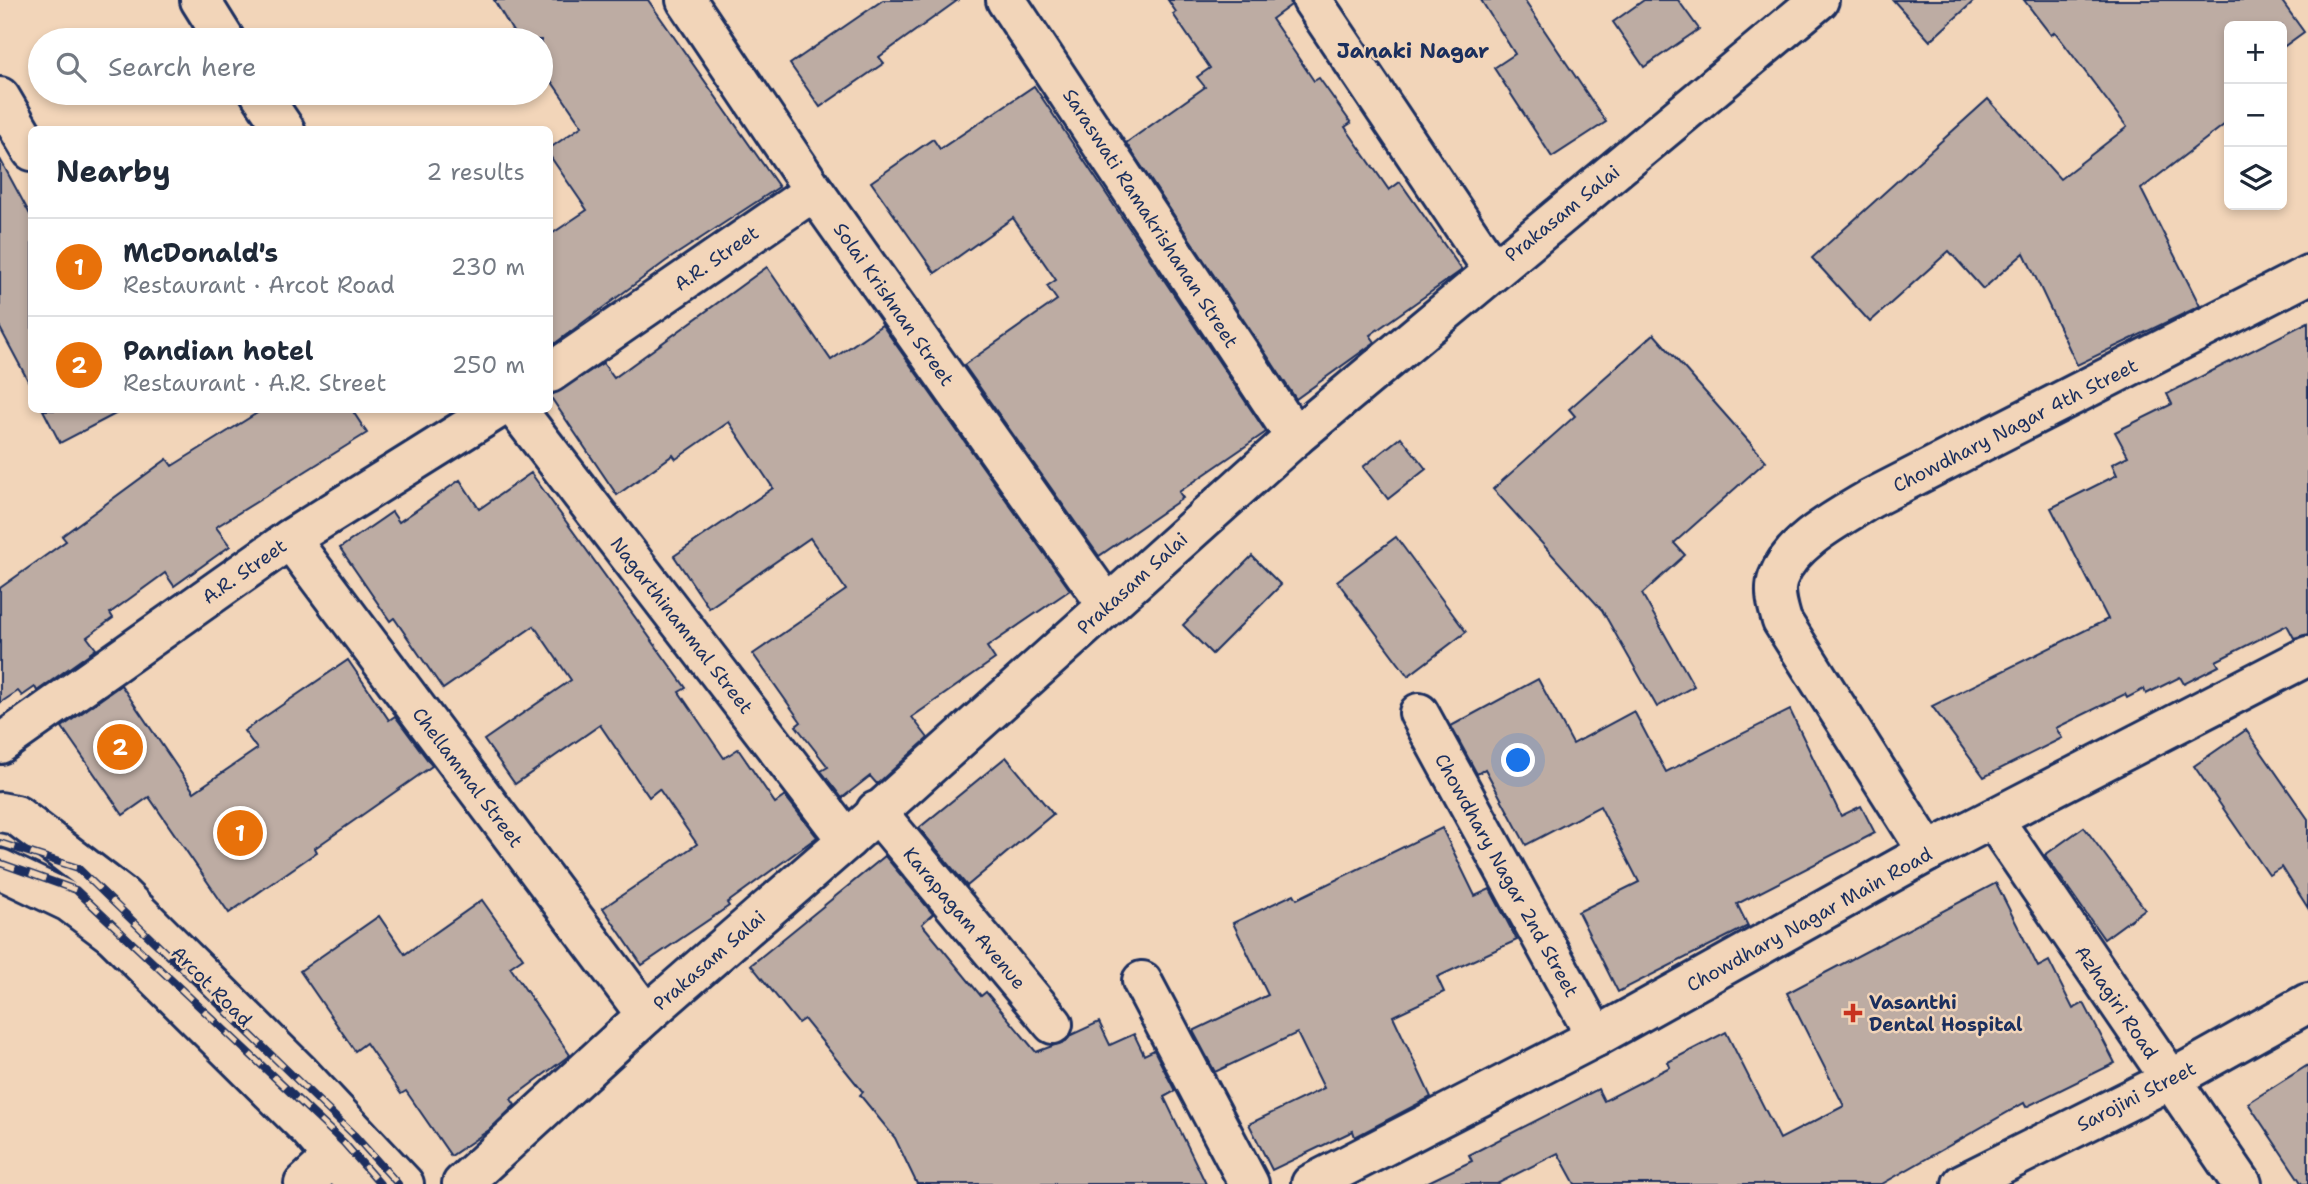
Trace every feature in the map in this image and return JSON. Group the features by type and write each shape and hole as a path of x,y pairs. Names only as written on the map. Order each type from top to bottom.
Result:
{"street":[{"path":"200,0 218,28"},
{"name":"Solai Krishnan Street","path":"686,0 814,191 1107,605"},
{"name":"Saraswati Ramakrishanan Street","path":"1006,0 1295,437"},
{"path":"1312,0 1493,270"},
{"name":"Prakasam Salai","path":"462,1184 646,1015 847,840 876,811 1295,437 1801,6"},
{"path":"0,97 28,144"},
{"path":"268,105 282,126"},
{"name":"A.R. Street","path":"553,371 814,191"},
{"name":"Chowdhary Nagar 4th Street","path":"1928,852 1782,621 1776,600 1778,578 1797,551 1825,528 1870,499 2308,275"},
{"name":"A.R. Street","path":"0,744 290,539 491,413"},
{"name":"Nagarthinammal Street","path":"519,413 847,840"},
{"name":"Chellammal Street","path":"290,539 646,1015"},
{"name":"Chowdhary Nagar Main Road","path":"1311,1184 1369,1171 1596,1037 1928,852 2308,656"},
{"name":"Chowdhary Nagar 2nd Street","path":"1419,713 1596,1037"},
{"name":"Arcot Road","path":"0,811 16,815 122,897 140,939 345,1170"},
{"name":"Karapagam Avenue","path":"876,811 1053,1024"},
{"name":"Azhagiri Road","path":"1994,820 2242,1184"},
{"name":"Arcot Road","path":"0,869 140,939 299,1072 404,1184"},
{"path":"1142,981 1249,1184"},
{"name":"Sarojini Street","path":"1962,1184 2170,1080 2308,1003"},
{"path":"304,1184 345,1170"}],"building":[{"path":"494,0 648,0 779,187 666,261 553,345 553,233 587,210 553,160 553,146 582,126 553,84 553,28 511,28"},
{"path":"883,0 958,0 879,57 884,63 820,107 790,64"},
{"path":"1168,0 1290,0 1291,5 1272,19 1314,81 1319,78 1351,123 1345,127 1389,190 1400,182 1462,270 1370,335 1375,342 1296,399 1126,143 1205,87 1197,77 1210,68 1173,14 1176,12"},
{"path":"1481,0 1524,0 1606,122 1552,157 1494,68 1515,54"},
{"path":"1644,0 1678,0 1699,29 1644,67 1613,22"},
{"path":"1893,0 1975,0 1930,41"},
{"path":"2024,0 2281,0 2304,32 2287,44 2287,21 2224,21 2224,125 2141,189 2200,306 2077,365 2024,253 1983,289 1949,251 1870,322 1812,258 1988,99 2060,179 2127,127 2055,32 2051,35"},
{"path":"1034,86 1266,432 1179,492 1183,498 1099,556 964,365 1057,300 1047,286 1056,280 1013,218 935,273 871,182 933,139 940,149"},
{"path":"0,159 28,211 28,380 0,328"},
{"path":"767,267 831,360 882,325 1070,590 987,647 995,659 912,717 928,738 877,784 870,776 842,798 821,771 828,767 796,726 801,722 753,654 846,590 810,538 709,608 674,556 773,488 729,422 676,459 673,455 617,495 553,400 553,394 603,363 614,378"},
{"path":"2308,322 2308,634 2294,638 2287,625 2216,661 2219,666 2184,684 2180,677 2146,694 2144,689 2127,698 2125,694 2056,728 2062,738 1984,777 1932,706 2108,619 2051,508 2117,475 2112,464 2128,456 2115,432 2172,404 2167,394"},
{"path":"1654,334 1766,461 1674,543 1685,555 1642,594 1694,686 1657,707 1602,610 1493,489 1575,416 1569,409"},
{"path":"45,413 117,413 60,443"},
{"path":"257,413 354,413 367,433 216,527 230,546 174,586 165,573 110,613 113,618 87,637 96,649 37,691 35,687 22,696 18,691 0,703 0,588 66,541 62,536 167,459 172,466"},
{"path":"1401,437 1426,469 1388,499 1363,467"},
{"path":"531,473 686,688 679,692 724,758 738,749 775,803 785,796 817,837 727,903 729,906 642,965 603,908 697,844 659,789 649,797 600,725 515,784 484,740 571,680 534,626 443,689 394,618 390,621 340,548 392,512 399,522 460,480 479,509"},
{"path":"1396,537 1466,632 1408,676 1337,581"},
{"path":"1252,556 1281,585 1212,654 1183,625"},
{"path":"348,660 389,720 395,716 432,766 315,848 317,852 229,913 149,797 123,815 62,727 121,685 194,792 257,749 244,731"},
{"path":"1538,679 1573,744 1634,711 1666,772 1790,710 1841,816 1861,806 1875,833 1737,904 1748,926 1618,992 1578,912 1639,882 1600,806 1526,845 1485,769 1477,774 1451,726"},
{"path":"2246,730 2308,819 2308,908 2282,867 2269,875 2194,766"},
{"path":"1006,757 1053,814 967,886 919,828"},
{"path":"2084,827 2145,909 2104,939 2045,855"},
{"path":"1442,828 1475,896 1490,889 1517,940 1437,977 1444,992 1393,1016 1431,1097 1355,1137 1353,1131 1272,1170 1249,1124 1324,1088 1297,1033 1215,1072 1193,1031 1268,995 1233,923 1294,894 1297,899"},
{"path":"885,856 933,914 922,924 981,996 986,992 1036,1052 1066,1041 1071,1035 1099,1022 1110,1045 1134,1034 1144,1055 1154,1050 1175,1091 1164,1097 1206,1184 917,1184 895,1138 860,1095 863,1092 804,1019 798,1023 751,965"},
{"path":"1996,883 2038,967 2049,961 2073,1009 2084,1003 2115,1063 2026,1107 2024,1103 1882,1184 1575,1184 1558,1153 1497,1184 1424,1184 1472,1161 1469,1155 1598,1089 1604,1101 1670,1067 1668,1062 1726,1032 1780,1139 1844,1106 1787,993"},
{"path":"482,900 523,958 510,967 570,1055 511,1099 515,1105 489,1130 451,1156 406,1091 401,1094 366,1043 355,1051 300,971 379,916 405,954"},
{"path":"2308,1065 2308,1184 2302,1184 2248,1103"}],"railway":[{"path":"0,843 78,868 354,1135 398,1184"},
{"path":"0,863 76,890 344,1143 380,1184"}],"place":[{"name":"Pandian hotel","path":"120,747"},
{"name":"McDonald's","path":"240,833"},
{"name":"Vasanthi Dental Hospital","path":"1853,1013"}],"district":[{"name":"Janaki Nagar","path":"1413,51"}]}
